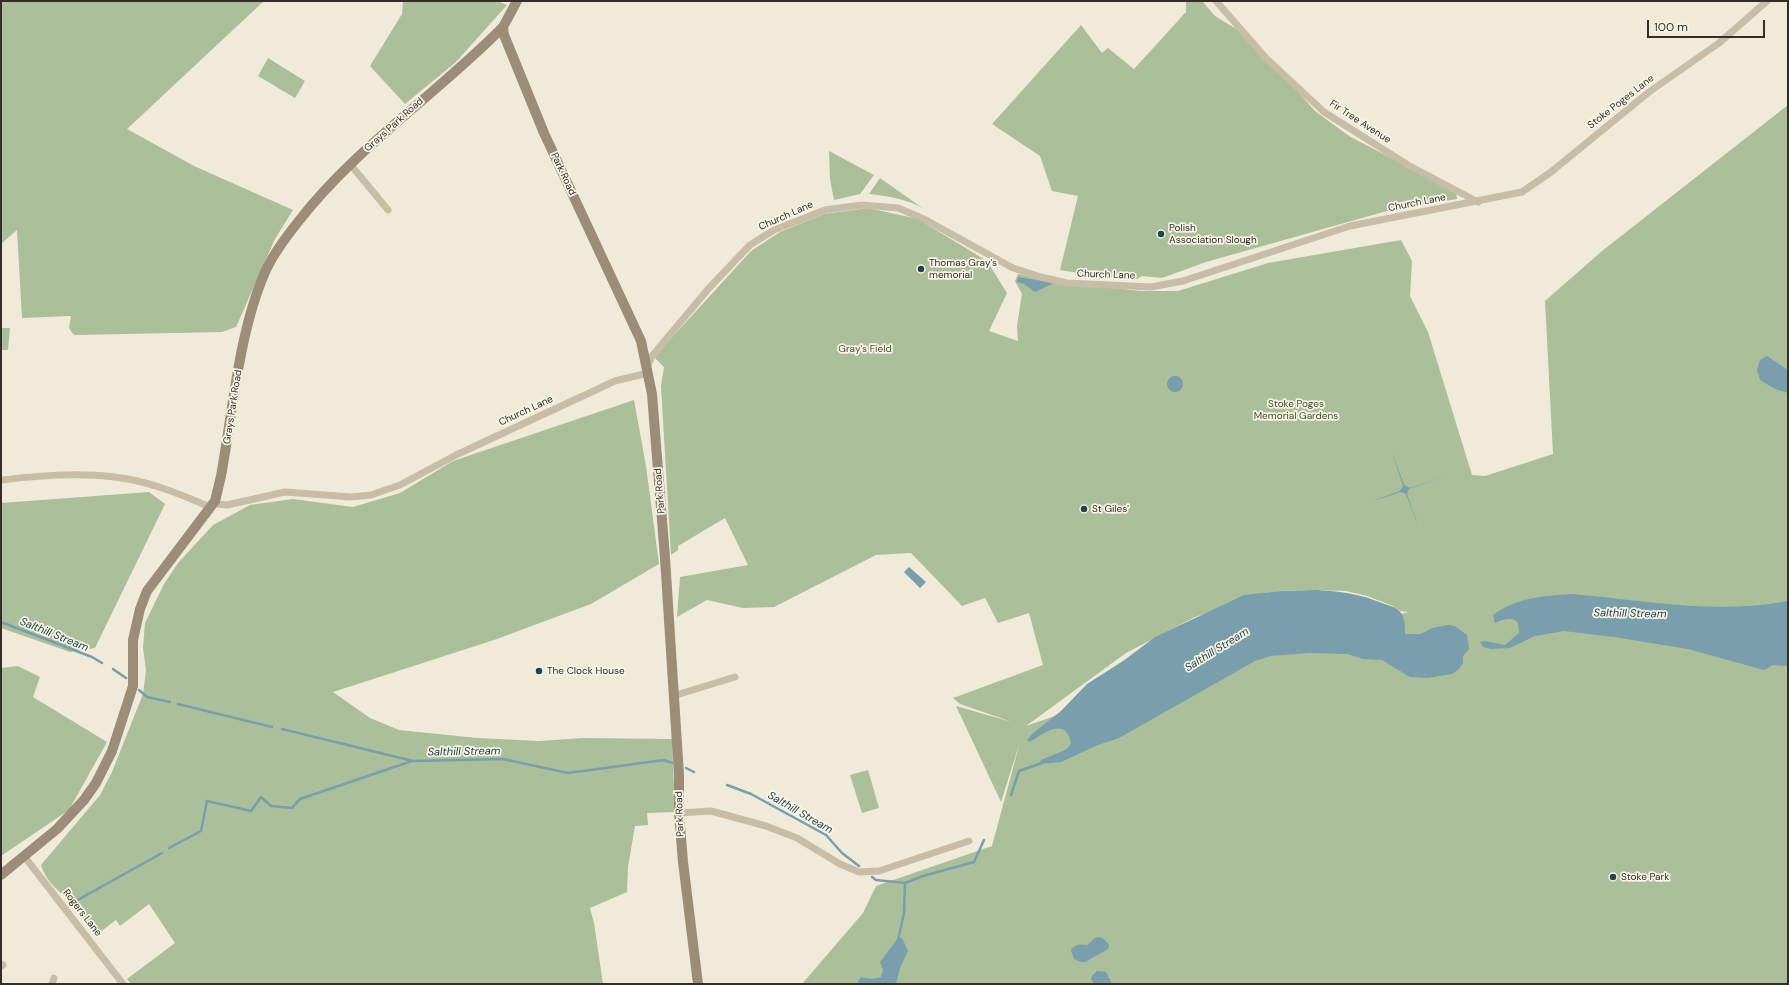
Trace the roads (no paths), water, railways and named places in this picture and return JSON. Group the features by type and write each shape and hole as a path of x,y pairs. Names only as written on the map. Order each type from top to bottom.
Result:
{"main road":[{"name":"Grays Park Road","path":"1,875 69,818 96,783 112,752 133,686 133,640 144,597 159,574 212,504 221,476 250,310 266,269 281,244 311,206 350,164 503,27 518,1"},
{"name":"Park Road","path":"503,27 504,35 544,133 641,341 647,369 652,394 665,558 683,862 698,984"}],"street":[{"name":"Fir Tree Avenue","path":"1216,1 1266,58 1324,112 1408,165 1478,202"},
{"name":"Stoke Poges Lane","path":"1478,202 1522,192 1551,172 1649,92 1719,43 1767,1"},
{"path":"350,164 388,210"},
{"name":"Church Lane","path":"1,480 71,475 115,477 171,491 212,504 227,505 285,492 351,497 371,494 400,484 456,455 615,381 644,374 652,356 709,288 750,245 774,230 825,210 862,205 898,208 924,219 1013,268 1067,283 1151,287 1184,281 1350,226 1478,202"},
{"path":"673,696 735,677"},
{"path":"679,813 711,811 766,826 797,838 840,864 859,872 879,871 968,841"},
{"name":"Rogers Lane","path":"24,856 123,984"}],"water":[{"path":"1018,277 1054,283 1035,292 1024,284 1017,282"},
{"path":"1767,356 1788,370 1788,393 1775,389 1760,380 1757,370 1760,360"},
{"path":"1175,376 1182,381 1183,384 1178,391 1175,392 1168,387 1167,384 1172,377"},
{"path":"1392,452 1404,485 1410,488 1443,477 1409,489 1407,494 1419,528 1406,494 1401,492 1370,502 1400,491 1403,486"},
{"path":"909,567 926,582 920,588 904,572"},
{"path":"1316,590 1358,595 1395,608 1401,613 1403,618 1405,634 1421,634 1432,628 1448,625 1455,626 1467,635 1469,649 1463,656 1463,663 1459,669 1452,674 1427,678 1410,677 1382,660 1363,659 1348,654 1309,653 1271,656 1255,661 1119,738 1098,745 1061,762 1039,764 1041,760 1063,751 1069,747 1071,743 1064,730 1059,728 1047,731 1030,742 1027,740 1033,733 1061,711 1087,684 1123,661 1155,637 1244,595 1281,591"},
{"path":"1571,594 1652,603 1707,607 1761,605 1788,601 1788,666 1773,665 1764,670 1688,649 1614,637 1564,631 1535,636 1510,648 1491,649 1483,647 1480,642 1485,641 1505,645 1519,633 1519,627 1515,620 1508,619 1495,623 1493,615 1502,609 1520,601"},
{"path":"1100,937 1109,945 1108,949 1085,962 1074,959 1071,950 1074,947 1087,945 1095,938"},
{"path":"898,938 902,938 908,951 900,968 896,984 859,984 858,981 861,977 871,979 881,977 883,970 880,962"},
{"path":"1097,971 1106,972 1112,984 1094,984 1091,979"}],"waterway":[{"name":"Salthill Stream","path":"1,622 92,657 102,663"},
{"name":"Salthill Stream","path":"113,669 126,678"},
{"name":"Salthill Stream","path":"139,690 147,697 170,702"},
{"name":"Salthill Stream","path":"178,704 272,727"},
{"name":"Salthill Stream","path":"282,729 413,761 503,759 568,773 664,760 672,763"},
{"path":"169,848 201,831 207,801 251,811 261,797 271,806 292,808 300,799 412,761"},
{"name":"Salthill Stream","path":"1011,795 1019,771 1042,763"},
{"name":"Salthill Stream","path":"686,768 694,772"},
{"name":"Salthill Stream","path":"727,785 751,794 826,835 842,853 859,866"},
{"name":"Salthill Stream","path":"872,877 876,880 905,883 923,876 974,862 984,840"},
{"path":"74,902 162,853"},
{"path":"898,940 904,913 905,883"}],"place":[{"name":"Polish Association Slough","path":"1161,234"},
{"name":"Thomas Gray's memorial","path":"921,269"},
{"name":"St Giles'","path":"1084,509"},
{"name":"The Clock House","path":"539,671"},
{"name":"Stoke Park","path":"1613,877"}],"park label":[{"name":"Gray's Field","path":"865,349"},
{"name":"Stoke Poges Memorial Gardens","path":"1296,410"}]}
